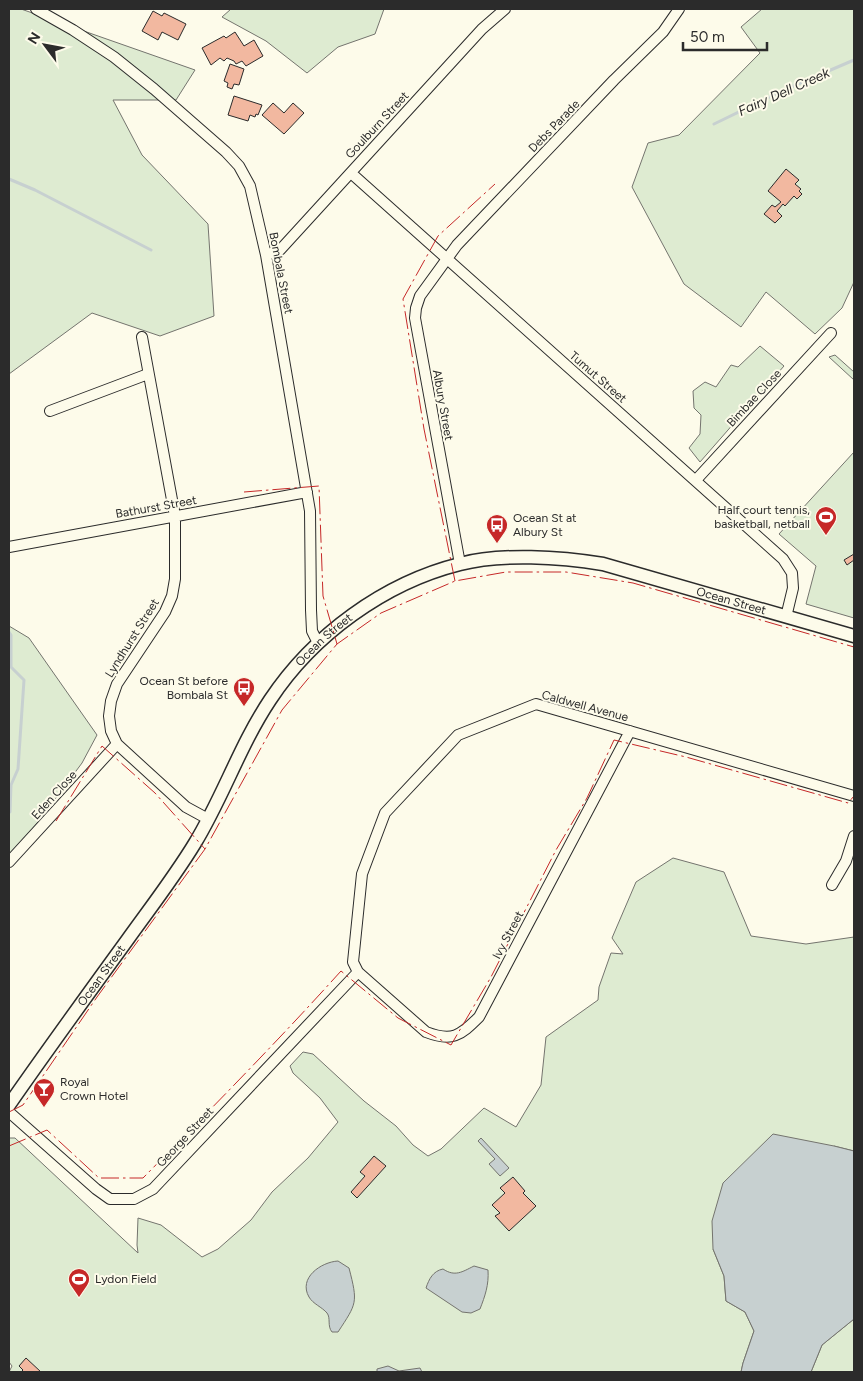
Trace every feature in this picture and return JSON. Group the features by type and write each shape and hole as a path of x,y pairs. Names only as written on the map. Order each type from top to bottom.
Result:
{"street":[{"name":"Bombala Street","path":"36,9 73,30 114,58 154,89 226,152 239,166 250,186 266,255 310,511 312,631 318,644"},
{"name":"Goulburn Street","path":"266,255 280,250 482,30 505,9"},
{"name":"Debs Parade","path":"446,260 457,245 614,80 664,32 679,9"},
{"name":"Tumut Street","path":"350,173 783,559 792,573 793,588 786,617"},
{"name":"Albury Street","path":"446,260 436,277 420,296 415,318 460,564"},
{"name":"Bimbae Close","path":"696,480 831,333"},
{"name":"Lyndhurst Street","path":"117,744 111,731 109,716 111,701 117,684 165,612 172,596 175,579 175,516 142,337"},
{"path":"50,411 148,374"},
{"name":"Bathurst Street","path":"9,547 307,492"},
{"name":"Ocean Street","path":"9,1105 196,842 249,737 270,700 291,672 318,644 360,609 386,594 421,577 477,560 508,558 576,560 602,564 854,636"},
{"name":"Caldwell Avenue","path":"358,972 353,962 362,874 385,813 458,735 536,704 854,796"},
{"name":"Ivy Street","path":"358,972 426,1032 439,1037 465,1032 479,1017 630,731"},
{"path":"117,744 186,807 208,819"},
{"name":"Eden Close","path":"9,862 117,744"},
{"path":"832,885 846,860 854,836"},
{"name":"George Street","path":"9,1112 96,1189 110,1199 134,1199 153,1190 358,972"}],"green space":[{"path":"9,9 21,9 195,70 176,100 113,100 142,155 208,224 214,316 160,336 92,313 9,374"},
{"path":"231,9 384,9 375,34 338,47 307,73 266,41 222,17"},
{"path":"762,9 854,9 854,282 842,308 815,334 766,292 741,327 684,284 632,187 648,143 679,135 760,53 741,27"},
{"path":"760,346 784,366 700,462 689,448 700,434 701,415 694,408 693,391 705,382 716,387 731,365 738,367"},
{"path":"835,355 854,372 854,380 829,357"},
{"path":"854,452 854,618 806,604 816,566 779,534"},
{"path":"9,626 29,638 97,735 82,763 9,861"},
{"path":"673,858 724,872 751,936 806,944 854,937 854,1151 834,1146 713,1249 724,1276 726,1301 745,1312 754,1331 741,1372 9,1372 12,1366 9,1362 9,1138 15,1138 138,1253 138,1218 161,1225 202,1257 218,1249 251,1220 272,1192 308,1158 338,1122 320,1098 293,1073 290,1066 303,1052 313,1054 364,1101 396,1126 413,1145 428,1156 441,1149 484,1108 516,1127 541,1085 546,1037 598,1000 599,987 611,953 623,954 612,938 636,882"},
{"path":"854,1319 854,1372 811,1372 822,1345"}],"shaded area":[{"path":"773,1134 854,1151 854,1319 822,1345 811,1372 741,1372 754,1331 745,1312 726,1301 724,1276 713,1249 712,1221 723,1183"},
{"path":"481,1138 509,1168 500,1176 489,1164 495,1159 478,1141"},
{"path":"338,1261 349,1268 354,1289 354,1302 349,1315 338,1332 332,1332 328,1315 309,1297 306,1284 313,1272 318,1268"},
{"path":"474,1266 488,1270 487,1286 480,1309 471,1313 462,1312 426,1288 432,1276 440,1270 458,1273"},
{"path":"388,1366 399,1371 420,1368 422,1372 377,1372 377,1369"}],"building":[{"path":"153,11 162,16 164,13 186,24 178,40 162,32 158,40 142,31"},
{"path":"235,32 244,46 254,40 263,56 246,66 242,61 236,64 227,58 224,61 220,58 211,65 202,48"},
{"path":"230,64 244,69 239,85 234,84 232,89 227,87 228,83 224,81"},
{"path":"234,96 262,105 258,115 256,114 255,117 250,115 248,121 228,115"},
{"path":"273,103 284,113 293,103 304,113 284,134 262,115"},
{"path":"786,169 799,180 795,184 801,189 799,191 802,194 797,199 794,196 785,206 783,204 777,211 782,216 775,223 764,214 772,205 775,207 781,202 768,191"},
{"path":"854,554 854,560 847,565 844,560"},
{"path":"374,1156 386,1166 357,1198 351,1192 365,1176 360,1172"},
{"path":"513,1177 525,1191 523,1193 536,1206 509,1231 495,1216 500,1213 492,1205 505,1193 500,1188"},
{"path":"26,1358 41,1372 21,1372 23,1370 19,1366"}],"waterway":[{"name":"Fairy Dell Creek","path":"714,124 784,90 854,60"},
{"path":"9,179 35,190 151,250"},
{"path":"9,632 11,635 11,667 24,680 18,769 11,785 10,812"}],"power":[{"path":"455,581 424,429 403,299 438,236 495,184"},
{"path":"244,492 319,486 323,596 337,644"},
{"path":"9,1112 23,1105 97,997 205,849 282,710 337,644 381,613 455,581 506,572 566,572 633,583 854,647"},
{"path":"9,1146 47,1130 99,1178 143,1178 268,1050 341,971 398,1018 451,1045 491,977 556,850 587,798 614,740 686,757 848,803 854,796"},
{"path":"56,821 102,746 155,793 205,849"}],"place":[{"name":"Half court tennis, basketball, netball","path":"826,536"},
{"name":"Ocean St at Albury St","path":"497,544"},
{"name":"Ocean St before Bombala St","path":"244,707"},
{"name":"Royal Crown Hotel","path":"44,1108"},
{"name":"Lydon Field","path":"79,1298"}]}
